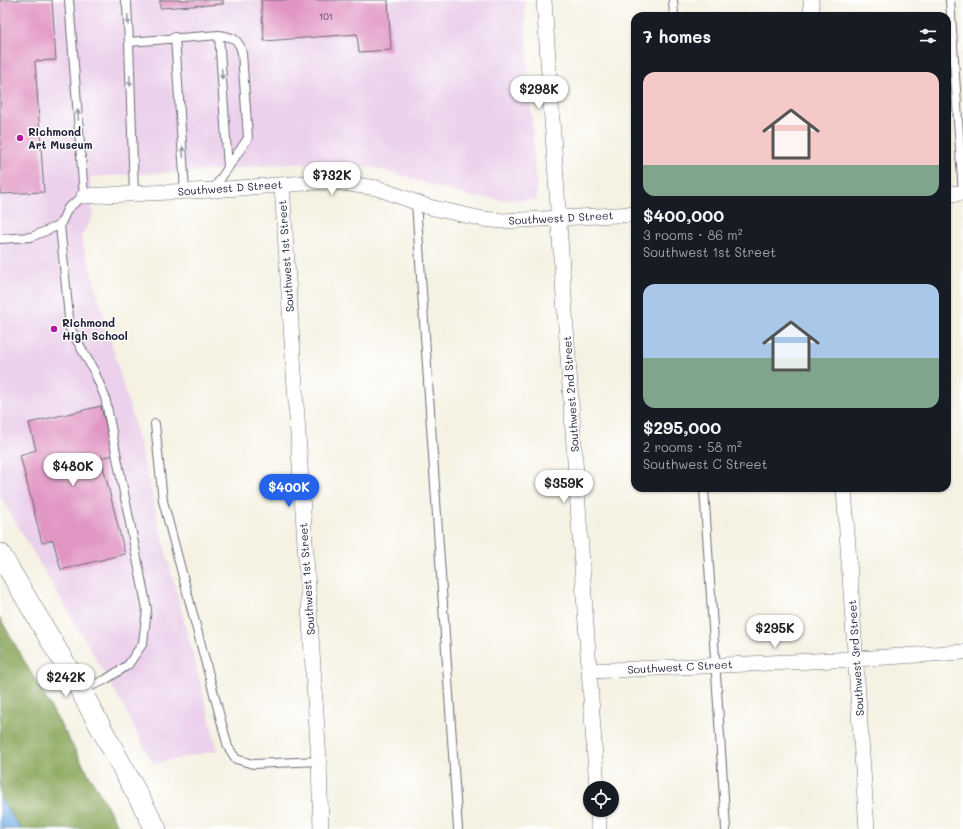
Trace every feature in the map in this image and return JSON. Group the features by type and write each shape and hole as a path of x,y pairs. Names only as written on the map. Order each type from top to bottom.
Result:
{"street":[{"name":"Southwest 2nd Street","path":"544,0 560,218 596,781"},
{"path":"811,0 812,12"},
{"name":"Southwest D Street","path":"84,196 213,190 318,182 342,183 377,188 429,207 483,219 503,221 631,214"},
{"name":"Southwest 1st Street","path":"282,185 319,761 321,829"},
{"path":"951,194 963,193"},
{"name":"Southwest 3rd Street","path":"844,492 867,829"},
{"path":"0,554 81,691 156,829"},
{"name":"Southwest C Street","path":"589,671 856,659 963,652"},
{"path":"598,817 599,829"}],"lane":[{"path":"69,0 84,196 68,208 60,225 70,328 94,371 105,397 147,609 143,643 128,665 105,680 81,691"},
{"path":"124,0 127,5 129,42 134,194"},
{"path":"673,0 674,12"},
{"path":"950,0 951,12"},
{"path":"951,15 963,200"},
{"path":"129,42 175,37 219,35 236,39 240,45 242,53 248,138 213,190"},
{"path":"219,35 228,168"},
{"path":"175,37 185,191"},
{"path":"416,202 458,829"},
{"path":"0,239 31,237 60,225"},
{"path":"155,424 163,501 228,747 236,759 253,764 319,761"},
{"path":"704,492 726,829"}],"shaded area":[{"name":"Richmond High School","path":"0,0 524,0 537,200 502,200 473,197 371,167 344,164 311,163 266,165 215,170 90,177 93,216 81,237 134,422 218,750 153,764 120,700 0,496"}],"green space":[{"path":"0,618 120,829 21,829 0,798"}],"water":[{"path":"0,798 21,829 0,829"}],"building":[{"path":"0,0 52,0 56,60 35,61 44,192 0,194"},
{"path":"160,0 223,0 223,4 160,8"},
{"path":"261,0 388,0 391,50 359,52 357,34 264,41"},
{"path":"101,406 113,455 101,458 125,554 61,570 53,540 42,543 20,455 36,450 29,423"}],"place":[{"name":"Richmond Art Museum","path":"20,138"},
{"name":"Richmond High School","path":"54,329"}]}
